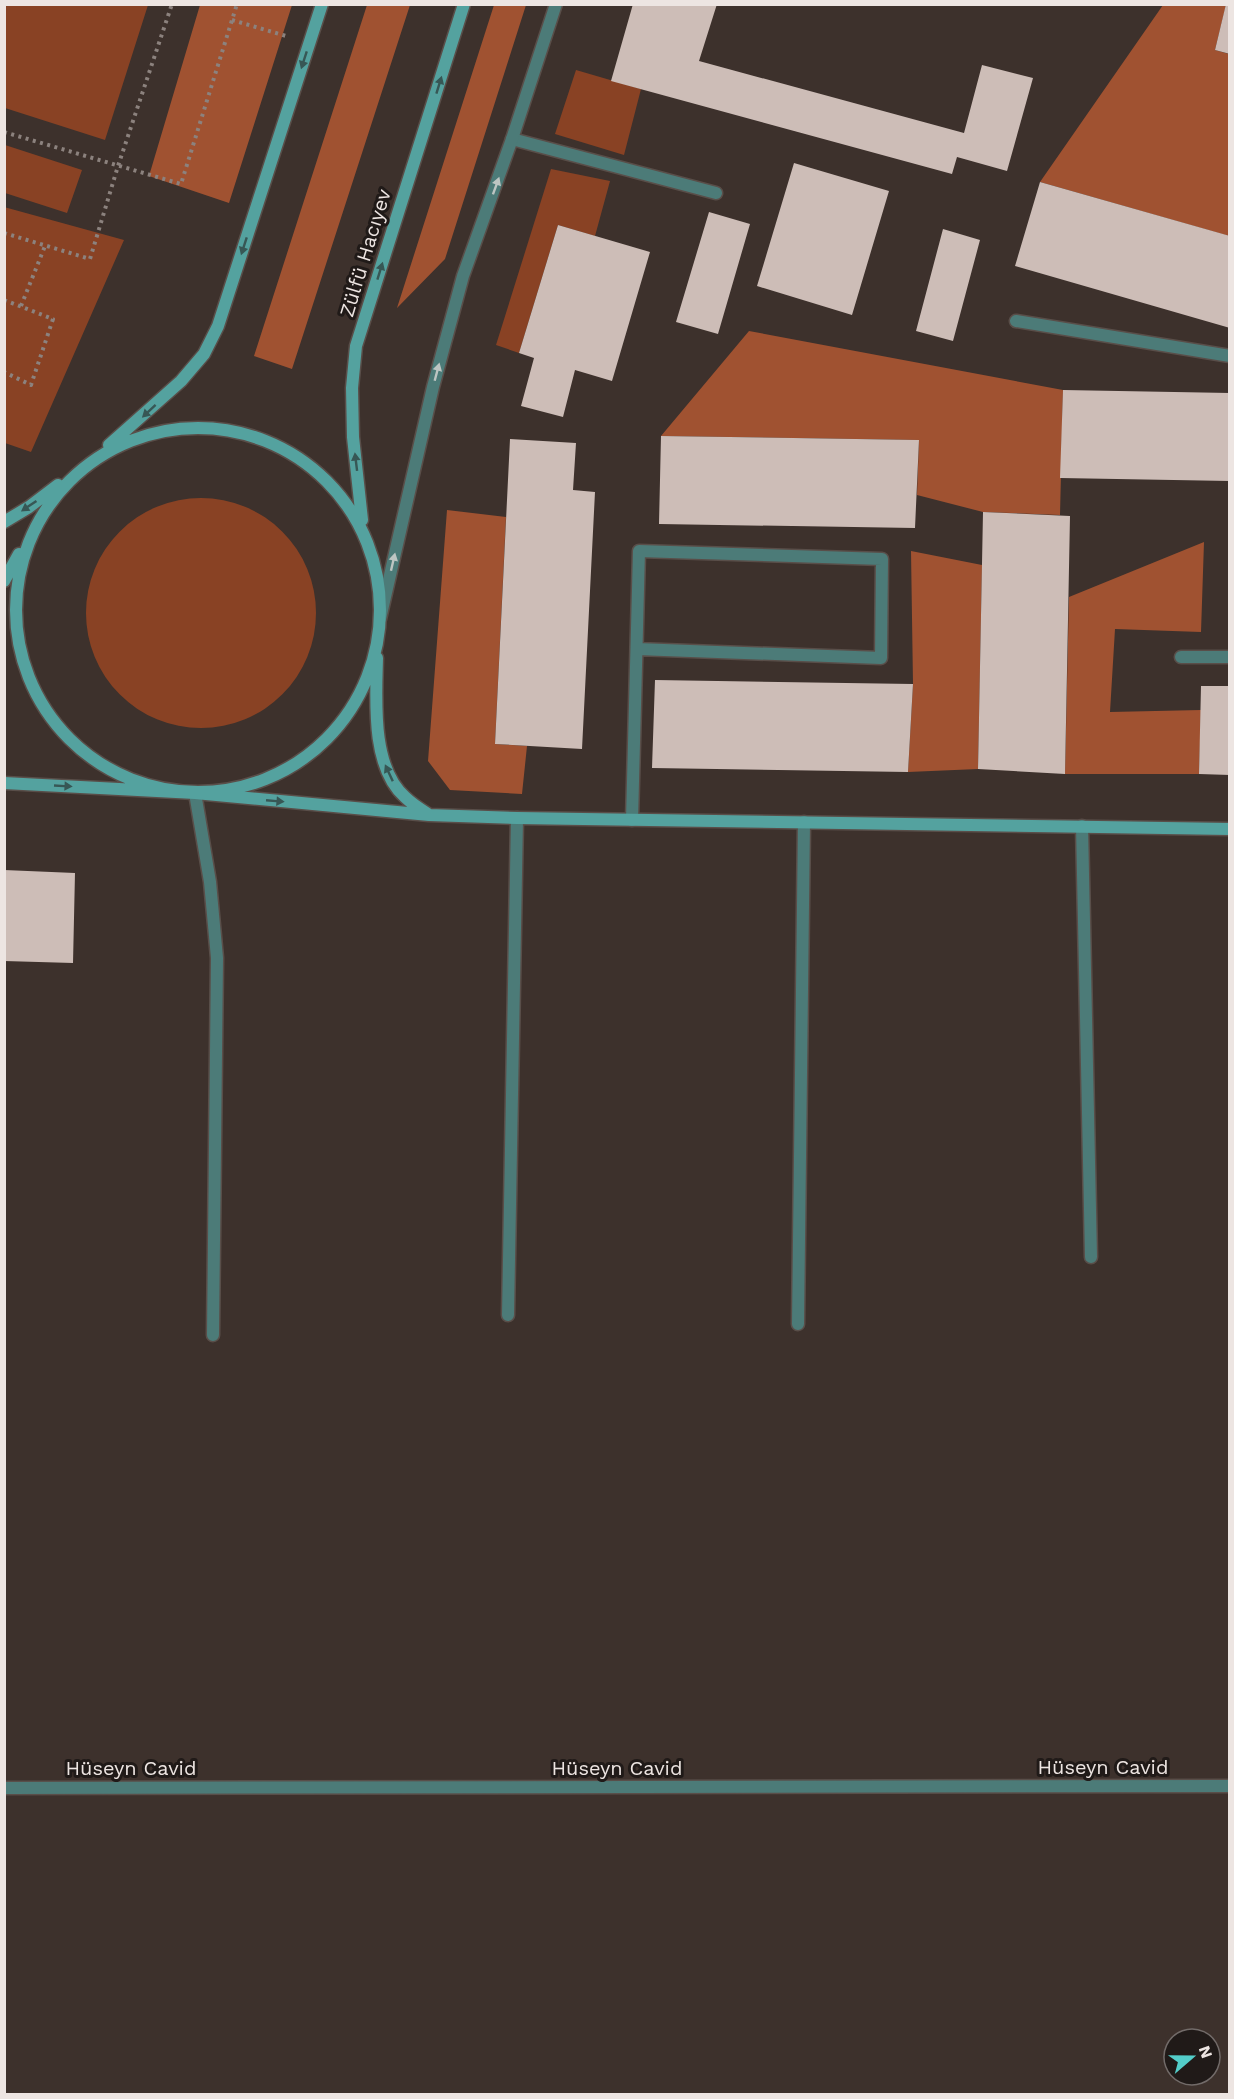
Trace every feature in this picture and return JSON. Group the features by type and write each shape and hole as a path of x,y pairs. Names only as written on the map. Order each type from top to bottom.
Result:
{"main road":[{"path":"4,581 39,519 61,489 181,381 204,354 218,326 322,4"},
{"name":"Zülfü Hacıyev","path":"377,649 380,589 363,520 353,437 352,388 356,346 464,4"},
{"path":"4,522 29,507 87,464 122,443 160,430 200,427 240,432 278,446 313,468 363,520"},
{"path":"39,519 21,562 15,609 20,655 38,699 66,737 103,767 146,786 195,794 245,787 291,768 330,737 359,696 377,649"},
{"path":"377,649 376,704 380,746 385,766 393,783 404,797 429,815"},
{"path":"4,783 195,794 429,815 1230,829"}],"street":[{"path":"380,619 434,387 463,276 512,139 556,4"},
{"path":"512,139 716,193"},
{"path":"1016,321 1230,356"},
{"path":"633,820 639,551 882,559 881,658 637,650"},
{"path":"1181,657 1230,657"},
{"path":"195,794 210,882 217,958 213,1335"},
{"path":"508,1315 517,818"},
{"path":"798,1324 804,822"},
{"path":"1082,826 1091,1257"},
{"name":"Hüseyn Cavid","path":"4,1788 1230,1786"}],"path":[{"path":"4,233 90,259 118,166 172,4"},
{"path":"4,132 181,184 237,4"},
{"path":"232,20 309,43"},
{"path":"21,306 45,246"},
{"path":"4,300 53,319 32,385 4,372"}],"shaded area":[{"path":"5,4 148,5 105,140 5,108"},
{"path":"200,5 292,5 229,203 149,176"},
{"path":"367,5 410,5 292,369 254,356"},
{"path":"494,5 526,5 445,259 397,308"},
{"path":"1163,5 1226,5 1215,50 1229,54 1229,236 1040,182"},
{"path":"576,70 641,89 624,155 555,134"},
{"path":"5,145 82,170 67,213 5,193"},
{"path":"551,169 610,181 595,236 558,225 519,353 496,345"},
{"path":"4,207 124,240 31,452 5,443"},
{"path":"749,331 1063,390 1060,515 983,512 917,495 919,440 661,436"},
{"path":"190,498 212,498 245,506 265,517 283,531 297,549 308,569 314,590 316,613 312,647 308,657 297,677 283,695 265,709 235,724 212,728 190,728 157,720 137,709 119,695 105,677 90,647 86,624 86,602 94,569 105,549 119,531 137,517 167,502"},
{"path":"447,510 506,517 495,744 527,746 522,794 450,790 428,761"},
{"path":"1204,542 1201,632 1115,629 1110,712 1201,710 1199,774 1065,774 1069,597"},
{"path":"911,551 982,565 978,769 908,772 913,684"}],"building":[{"path":"633,4 717,4 699,61 964,133 982,65 1033,78 1007,171 957,157 952,174 611,81"},
{"path":"1226,4 1230,4 1230,54 1215,50"},
{"path":"794,163 889,191 852,315 757,286"},
{"path":"1040,182 1230,236 1230,328 1015,266"},
{"path":"709,212 750,224 718,334 676,322"},
{"path":"558,225 650,252 612,381 575,370 563,417 521,406 534,358 519,353"},
{"path":"943,229 980,240 953,341 916,331"},
{"path":"1063,390 1230,393 1230,481 1060,478"},
{"path":"661,436 919,440 915,528 659,524"},
{"path":"510,439 576,443 573,490 595,492 582,749 495,744"},
{"path":"983,512 1070,516 1065,774 978,769"},
{"path":"655,680 913,684 908,772 652,768"},
{"path":"1201,686 1230,686 1230,775 1199,774"},
{"path":"4,870 75,873 73,963 4,961"}]}
